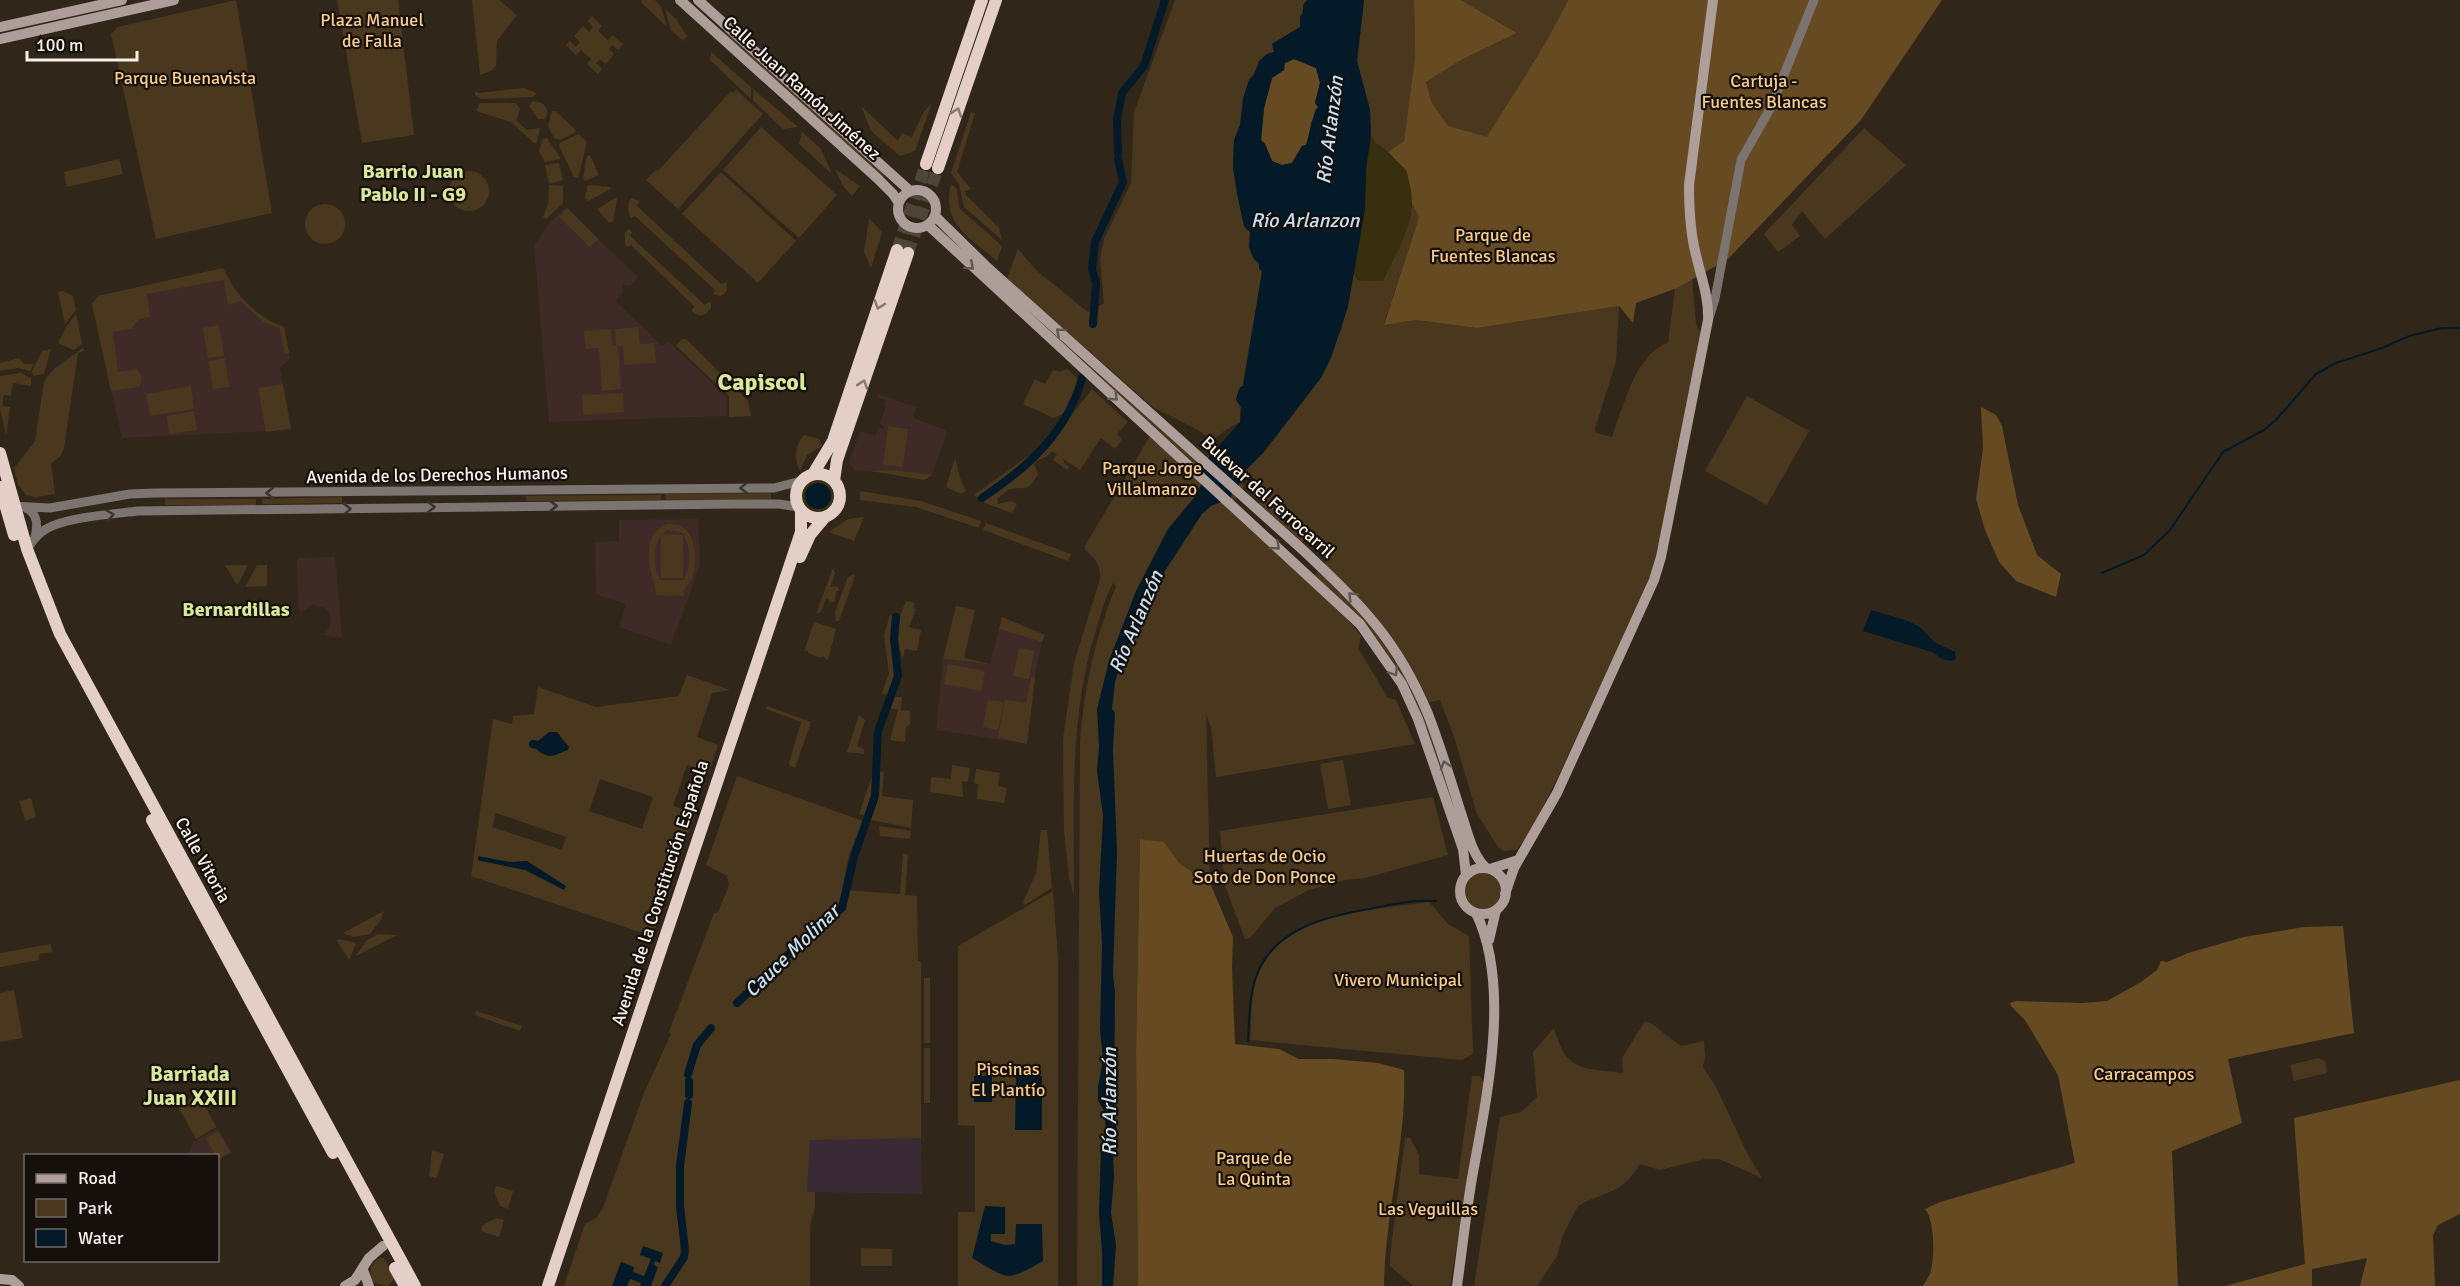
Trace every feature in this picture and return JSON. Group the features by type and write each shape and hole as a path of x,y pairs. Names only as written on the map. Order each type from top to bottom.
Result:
{"highway":[{"path":"926,164 982,0"},
{"path":"938,168 996,0"},
{"path":"813,474 824,474 834,481 840,491 840,501 834,512 825,517 813,518 800,508 796,494 801,481 813,474 832,441 903,251 837,460 834,481"},
{"name":"Calle Vitoria","path":"0,453 27,549 54,619 78,668 415,1286"},
{"name":"Calle Vitoria","path":"0,487 15,507 42,612 67,663 405,1286"},
{"name":"Avenida de la Constitución Española","path":"549,1286 801,530 800,508"},
{"name":"Avenida de la Constitución Española","path":"556,1286 762,666 804,547 825,517"}],"main road":[{"path":"0,27 122,0"},
{"path":"0,39 174,0"},
{"name":"Calle Juan Ramón Jiménez","path":"680,0 885,186 898,203"},
{"name":"Calle Juan Ramón Jiménez","path":"698,0 910,191"},
{"path":"1457,1286 1490,1069 1493,994 1490,929 1518,860 1557,793 1654,580 1666,537 1709,309 1690,223 1689,185 1713,0"},
{"path":"921,190 928,193 936,206 935,216 928,225 918,229 905,225 898,213 898,203 910,191 921,190"},
{"name":"Bulevar del Ferrocarril","path":"935,216 967,249 1352,596 1376,622 1406,667 1428,714 1474,850 1488,869"},
{"name":"Bulevar del Ferrocarril","path":"928,225 1348,612 1365,631 1402,684 1422,730 1463,849 1467,875"},
{"path":"1497,910 1485,914 1468,909 1461,898 1461,886 1467,875 1476,869 1488,869 1518,860"},
{"path":"1488,869 1503,880 1505,894"},
{"path":"1476,913 1489,946"},
{"path":"345,1286 355,1280 369,1258 383,1246"},
{"path":"363,1270 369,1286"},
{"name":"Calle Vitoria","path":"405,1286 406,1270"},
{"path":"0,1279 12,1280 19,1286"}],"street":[{"path":"1708,320 1718,282 1741,160 1771,107 1814,0"},
{"path":"1718,282 1712,286 1703,282 1720,269"},
{"name":"Avenida de los Derechos Humanos","path":"15,507 50,508 130,494 155,493 774,488 801,481"},
{"path":"73,503 76,520"},
{"name":"Avenida de los Derechos Humanos","path":"27,549 35,537 51,526 120,513 736,504 778,504 800,508"},
{"path":"15,507 31,510 35,517 35,537"}],"shaded area":[{"path":"565,207 638,277 630,286 623,285 623,292 616,301 662,346 668,341 727,397 727,416 549,422 534,246 547,226"},
{"path":"223,268 232,286 253,310 270,322 284,327 290,358 280,368 291,430 122,438 92,304 98,296"},
{"path":"878,394 916,407 913,418 945,430 947,434 932,475 895,470 856,472 849,463 860,431 875,436 878,428 883,429 884,426 880,424 886,400 878,398"},
{"path":"698,519 700,565 671,645 619,627 626,604 596,594 595,542 619,541 619,520"},
{"path":"335,557 342,638 323,635 331,622 325,608 313,605 301,612 298,607 297,558"},
{"path":"999,629 1042,642 1031,695 1027,744 936,730 943,659 990,664"},
{"path":"218,1128 232,1153 219,1160 219,1154 189,1154 193,1142"},
{"path":"921,1138 922,1194 807,1192 810,1139"}],"green space":[{"name":"Parque Buenavista","path":"236,0 272,213 156,239 111,34 118,27"},
{"name":"Plaza Manuel de Falla","path":"337,0 398,0 414,135 362,143"},
{"path":"472,0 499,0 517,15 497,41 496,66 491,71 480,75"},
{"path":"642,0 655,0 661,7 667,27 641,2"},
{"path":"1175,0 1307,0 1300,17 1300,27 1272,44 1274,52 1267,54 1249,80 1243,99 1240,125 1234,140 1233,167 1246,229 1250,232 1249,247 1262,274 1240,399 1240,422 1212,441 1198,430 1154,408 1007,279 1018,249 1037,271 1088,312 1104,303 1100,260 1104,239 1131,183 1134,112"},
{"path":"1364,0 1414,0 1415,57 1404,141 1388,152 1373,141 1371,136 1370,110 1357,61"},
{"name":"Cartuja - Fuentes Blancas","path":"1414,0 1461,0 1517,33 1461,60 1426,82 1432,103 1448,126 1487,137 1539,53 1568,0 1942,0 1861,120 1728,259 1677,288 1636,303 1633,323 1619,306 1477,328 1416,320 1384,325 1419,217 1412,204 1406,171 1388,152 1404,141 1415,57"},
{"path":"1461,0 1568,0 1539,53 1487,138 1448,127 1432,103 1426,82 1461,60 1517,33"},
{"path":"665,9 676,19 687,36 683,41 671,30"},
{"path":"592,16 602,26 598,31 608,40 612,35 623,44 618,50 612,45 609,49 614,54 606,64 600,59 596,63 602,69 598,74 587,64 591,59 581,50 576,55 566,45 570,41 576,47 580,42 574,36 583,26 589,32 593,27 588,21"},
{"path":"726,31 885,174 883,177 723,33"},
{"path":"711,52 751,87 751,99 710,60"},
{"path":"1294,59 1316,68 1320,83 1315,103 1318,107 1315,110 1314,120 1311,122 1306,145 1302,146 1292,163 1282,165 1272,161 1261,140 1264,108 1272,78 1284,70 1284,63"},
{"path":"523,88 537,93 533,97 481,99 475,95 475,91 479,93"},
{"path":"753,89 798,127 783,129 753,100"},
{"path":"736,90 763,114 678,209 646,180 656,170 658,171 731,91 733,93"},
{"path":"533,101 547,109 545,119 538,119 529,106"},
{"path":"480,103 516,103 520,109 516,121 527,130 540,128 537,142 534,143 511,122 476,111"},
{"path":"932,103 915,151 900,156 871,131 861,106 898,141 902,133 912,137 923,113"},
{"path":"552,111 555,111 576,132 560,140 554,138 548,126"},
{"path":"971,112 975,113 957,172 971,189 965,191 966,195 999,228 1002,240 964,207 959,184 951,173"},
{"path":"761,127 837,195 799,238 723,170"},
{"path":"1864,128 1906,165 1825,239 1802,211 1792,225 1800,236 1778,252 1764,234"},
{"path":"802,132 821,149 832,174 799,144"},
{"path":"578,134 587,142 578,178 574,177 559,146 560,143"},
{"path":"547,138 561,159 545,162 539,151 543,139"},
{"path":"590,155 599,175 585,181 583,178 587,156"},
{"path":"119,159 123,174 67,187 64,172"},
{"path":"559,163 563,180 549,184 545,165"},
{"path":"835,169 860,186 852,196 843,186"},
{"path":"469,171 477,172 483,177 488,183 488,199 483,205 477,210 469,211 461,210 455,205 450,199 449,191 450,183 455,177 461,172"},
{"path":"721,172 796,241 758,283 682,214"},
{"path":"951,184 957,189 959,208 1002,246 997,261 968,237 954,220 949,198"},
{"path":"549,185 563,186 563,203 546,219 543,217 548,204"},
{"path":"589,185 611,189 588,201 585,198"},
{"path":"632,198 639,201 637,206 721,284 726,282 725,293 719,296 713,294 715,290 635,216 631,218 628,208"},
{"path":"617,199 613,221 609,223 597,209"},
{"path":"325,204 333,205 339,210 344,216 344,232 339,238 333,243 325,244 317,243 311,238 306,232 305,224 306,216 311,210 317,205"},
{"name":"Parque de Fuentes Blancas","path":"1412,204 1419,217 1384,324 1416,320 1477,328 1619,306 1616,361 1595,429 1596,433 1612,437 1639,369 1657,348 1668,343 1675,288 1692,278 1696,324 1701,335 1655,563 1645,591 1554,785 1529,834 1516,850 1504,851 1498,847 1477,814 1454,737 1440,700 1429,702 1408,663 1384,627 1324,564 1329,558 1307,538 1300,544 1258,505 1265,492 1246,470 1263,453 1293,413 1341,331 1354,272 1357,280 1383,281 1410,219"},
{"path":"567,208 598,239 590,247 559,217"},
{"path":"869,218 882,232 871,268 864,252"},
{"path":"629,229 632,232 630,236 705,305 709,302 711,304 707,313 700,315 692,311 694,306 631,245 627,247 625,232"},
{"path":"223,268 247,304 264,317 284,327 289,353 285,354 280,329 264,322 240,301 228,305 224,280 147,294 150,317 139,319 131,329 113,332 118,372 137,369 142,379 139,387 111,391 92,304 98,296"},
{"name":"Parque Jorge Villalmanzo","path":"1005,289 1200,464 1210,454 1245,486 1228,509 1347,619 1361,636 1358,648 1388,698 1396,700 1415,744 1216,777 1211,727 1206,714 1210,883 1180,864 1164,842 1140,839 1136,1051 1138,1286 1077,1286 1080,742 1084,702 1092,663 1102,624 1116,586 1113,583 1096,630 1081,695 1075,762 1074,896 1069,877 1064,830 1063,739 1074,663 1100,579 1098,566 1085,550 1085,546 1150,436 1190,474"},
{"path":"63,291 73,296 76,310 65,324 58,292"},
{"path":"76,314 82,344 74,350 58,343"},
{"path":"219,325 224,356 208,358 203,328"},
{"path":"638,327 640,344 654,343 656,363 624,365 623,346 618,346 621,389 602,391 599,348 586,349 584,331 611,329 612,346 616,346 615,329"},
{"path":"682,339 686,339 748,401 751,416 729,417 729,396 676,346"},
{"path":"83,348 84,351 78,353 64,448 60,457 51,463 55,494 36,497 26,495 18,485 14,468 35,441 44,382 55,368"},
{"path":"51,349 44,374 33,376 32,371 42,351"},
{"path":"19,358 24,364 34,364 30,371 18,368 0,371 0,363"},
{"path":"225,358 229,387 213,389 209,361"},
{"path":"1067,369 1079,380 1064,413 1054,418 1023,404 1035,379 1045,384 1053,370 1060,372"},
{"path":"21,373 31,378 31,386 13,383 11,396 4,395 2,406 10,407 6,435 0,409 0,376"},
{"path":"283,384 291,428 266,432 258,388"},
{"path":"191,386 194,409 150,416 146,394"},
{"path":"1092,389 1128,422 1117,434 1122,439 1115,449 1101,438 1080,470 1062,458 1070,467 1067,470 1053,460 1057,454 1052,451 1034,464 1038,474 1028,487 1009,489 997,499 998,504 1011,501 1017,504 1012,513 985,503 974,495 1028,456 1030,458 1025,464 981,496 985,499 1024,472 1038,458"},
{"path":"623,393 624,412 583,415 582,395"},
{"path":"1747,396 1809,431 1767,505 1705,471"},
{"path":"1981,407 1996,415 2002,426 2018,505 2037,555 2061,574 2056,597 2016,581 1999,562 1985,530 1976,499 1983,448"},
{"path":"194,411 197,430 169,434 167,416"},
{"path":"888,426 908,429 903,467 883,465"},
{"path":"804,435 819,439 822,446 807,455 800,471 796,452 798,443"},
{"path":"955,458 966,491 961,494 946,487"},
{"path":"895,470 932,475 924,480 871,471"},
{"path":"860,491 921,501 981,521 979,528 916,507 860,500"},
{"path":"771,493 771,499 666,500 665,494"},
{"path":"661,495 661,500 526,501 526,496"},
{"path":"342,497 342,503 262,504 262,499"},
{"path":"165,499 256,499 256,505 165,505"},
{"path":"864,517 854,541 829,532 848,519"},
{"path":"986,523 1071,554 1068,561 983,530"},
{"path":"676,524 689,533 692,540 694,567 684,596 656,595 649,551 652,538 660,527","holes":["668,530 681,532 688,548 689,562 686,575 683,580 661,580 656,568 656,545"]},
{"path":"661,534 683,535 683,578 661,578"},
{"path":"225,565 248,565 237,585"},
{"path":"257,565 267,565 267,586 245,587"},
{"path":"833,568 835,573 830,587 837,586 839,590 836,592 835,602 826,598 821,612 816,614"},
{"path":"1318,571 1372,627 1400,665 1430,729 1467,842 1407,684 1363,622 1315,575"},
{"path":"855,576 839,621 836,621 835,612 848,577"},
{"path":"906,601 915,603 913,608 916,609 909,627 921,630 917,651 905,649 903,658 898,644 898,630"},
{"path":"956,606 975,610 964,658 990,664 943,659"},
{"path":"890,615 895,617 892,633 897,674 890,696 882,693 889,673 884,635"},
{"path":"1002,617 1045,635 1042,642 999,629"},
{"path":"814,622 836,629 828,660 808,653 807,650 804,652"},
{"path":"1019,648 1034,651 1029,679 1013,676"},
{"path":"948,664 985,671 981,691 944,684"},
{"path":"687,675 730,690 712,693 697,737 718,745 709,772 687,765 673,806 695,814 652,936 471,876 493,719 512,724 513,716 534,714 538,687 596,707 679,696","holes":["600,779 653,797 642,829 589,811","496,813 566,837 562,850 492,827"]},
{"path":"1031,677 1035,678 1027,744 998,737 1005,699 1026,703"},
{"path":"895,697 902,697 901,710 910,711 910,724 906,728 905,742 890,740 898,710 891,708"},
{"path":"988,700 1004,702 998,730 983,727"},
{"path":"767,706 811,722 795,768 789,763 801,722 766,709"},
{"path":"859,715 865,720 857,746 864,749 864,754 847,752"},
{"path":"1343,760 1351,805 1328,809 1320,764"},
{"path":"952,765 970,768 968,782 962,781 963,797 930,792 931,777 951,779"},
{"path":"976,769 1000,773 998,786 1007,788 1004,803 977,799 978,784 974,783"},
{"path":"874,770 873,792 866,816 859,814"},
{"path":"879,771 884,772 882,796 913,800 911,828 871,820"},
{"path":"737,776 863,821 849,855 842,890 900,894 903,854 908,855 905,895 917,896 918,961 921,961 921,1138 810,1140 807,1192 815,1192 815,1207 810,1226 810,1286 564,1286 585,1224 596,1218 603,1208 644,1093 671,1034 669,1032 714,913 718,912 729,885 727,876 706,865"},
{"name":"Huertas de Ocio Soto de Don Ponce","path":"1433,797 1448,855 1365,878 1345,880 1309,890 1275,908 1250,938 1245,939 1225,886 1220,831"},
{"path":"31,798 36,817 25,821 19,801"},
{"path":"879,826 911,831 910,839 880,836"},
{"path":"1041,830 1047,830 1052,888 1025,905 1023,902 1036,873"},
{"name":"Parque de La Quinta","path":"1140,839 1164,842 1180,864 1210,883 1233,937 1235,1044 1279,1049 1299,1059 1378,1063 1404,1070 1402,1124 1385,1259 1384,1286 1138,1286 1136,1051"},
{"path":"1483,873 1496,878 1501,891 1496,904 1483,909 1470,904 1465,891 1470,878"},
{"name":"Piscinas El Plantío","path":"1053,891 1058,958 1058,1286 958,1286 958,1212 975,1212 975,1126 958,1125 958,946"},
{"name":"Vivero Municipal","path":"1429,902 1448,924 1469,936 1473,1054 1462,1060 1250,1040 1252,1003 1257,976 1274,949 1291,935 1335,917"},
{"path":"384,911 370,934 353,937 343,933"},
{"name":"Carracampos","path":"2343,926 2354,1033 2228,1059 2242,1123 2172,1151 2178,1286 1923,1286 1932,1267 1933,1250 1931,1222 1925,1209 1940,1202 2075,1163 2058,1075 2025,1020 2010,1003 2016,1001 2081,1003 2107,1001 2141,982 2157,970 2161,961 2167,962 2188,953 2244,937 2304,927"},
{"path":"378,934 397,935 356,956 366,941"},
{"path":"339,939 356,943 349,960 337,941"},
{"path":"51,944 52,952 39,954 39,960 0,967 0,953"},
{"path":"924,978 930,978 930,1043 924,1043"},
{"path":"14,990 23,1038 0,1042 0,993"},
{"path":"476,1011 522,1026 520,1031 475,1015"},
{"path":"1645,1021 1681,1046 1704,1041 1703,1067 1716,1087 1748,1155 1762,1178 1719,1159 1705,1159 1660,1170 1640,1164 1620,1187 1578,1206 1563,1235 1557,1256 1537,1286 1474,1286 1500,1117 1521,1112 1537,1097 1533,1052 1554,1028 1564,1053 1570,1060 1586,1068 1623,1073 1622,1058"},
{"path":"924,1048 930,1048 930,1103 924,1103"},
{"path":"2318,1058 2325,1061 2327,1073 2294,1081 2290,1065"},
{"name":"Las Veguillas","path":"1472,1076 1480,1076 1484,1083 1450,1286 1413,1286 1390,1266 1405,1138 1410,1138 1419,1155 1419,1174 1458,1179"},
{"path":"2460,1080 2460,1214 2438,1225 2433,1235 2435,1286 2360,1286 2367,1258 2312,1269 2312,1286 2225,1286 2305,1264 2294,1118"},
{"path":"199,1094 216,1127 196,1139 178,1106"},
{"path":"218,1131 230,1152 219,1158 219,1154 214,1154 206,1138"},
{"path":"432,1150 444,1154 436,1178 429,1176"},
{"path":"496,1186 513,1191 508,1209 500,1206 494,1192"},
{"path":"496,1218 504,1220 499,1237 481,1231 483,1225"},
{"path":"861,1248 892,1249 892,1266 861,1266"},
{"path":"380,1258 384,1258 395,1279 387,1286 373,1282 372,1278 372,1266"}],"sand":[{"path":"1371,136 1376,144 1405,170 1412,198 1405,235 1383,281 1361,281 1354,272 1365,209 1366,169"},
{"path":"822,479 832,486 835,500 828,510 815,513 804,506 801,495 808,482","holes":["820,483 828,488 831,498 825,507 816,508 810,505"]}],"water":[{"name":"Río Arlanzon","path":"1307,0 1364,0 1357,61 1370,110 1371,136 1366,169 1365,209 1348,307 1331,358 1321,378 1263,453 1246,470 1239,485 1232,492 1231,498 1211,506 1202,514 1161,577 1123,657 1115,682 1112,709 1115,713 1113,750 1117,852 1113,974 1115,992 1114,1111 1117,1131 1113,1160 1111,1213 1116,1245 1113,1286 1102,1286 1099,1213 1101,1147 1106,1130 1104,1111 1098,1100 1103,1059 1100,1029 1102,944 1099,891 1103,816 1097,771 1099,747 1097,709 1109,661 1136,591 1168,529 1197,494 1202,482 1202,465 1240,422 1244,380 1262,271 1249,247 1250,232 1244,226 1237,194 1233,167 1234,140 1240,125 1243,99 1249,80 1254,75 1259,61 1267,54 1274,52 1272,44 1300,27 1303,5","holes":["1294,59 1316,68 1320,83 1315,103 1318,107 1306,145 1302,146 1292,163 1282,165 1272,161 1261,140 1264,108 1272,78 1284,70 1285,63"]},
{"path":"818,483 827,487 831,496 827,505 818,509 809,505 805,496 809,487"},
{"path":"1871,610 1920,627 1934,642 1955,652 1956,659 1951,661 1942,659 1932,652 1863,631"},
{"path":"549,732 557,732 569,747 568,750 550,756 537,750 538,741"},
{"path":"478,856 510,862 527,861 566,886 564,890 525,870 481,861 478,860"},
{"path":"974,1076 992,1076 992,1102 974,1102"},
{"path":"1016,1076 1042,1076 1042,1130 1015,1130"},
{"path":"985,1206 1005,1207 1005,1234 991,1234 991,1241 1005,1245 1015,1244 1016,1224 1042,1224 1043,1261 1021,1273 1007,1276 972,1258"},
{"path":"643,1246 663,1253 660,1263 655,1261 654,1265 658,1267 651,1286 640,1286 641,1283 630,1279 627,1286 612,1286 621,1262 634,1267 633,1272 644,1276 651,1259 640,1255"}],"waterway":[{"name":"Cauce Molinar","path":"1118,153 1117,120 1122,93 1144,66 1165,0"},
{"name":"Cauce Molinar","path":"1093,324 1096,283 1092,269 1095,242 1123,182 1118,159"},
{"path":"2102,573 2144,555 2170,530 2223,452 2264,430 2276,420 2316,374 2336,363 2382,348 2409,336 2442,328 2460,328"},
{"name":"Cauce Molinar","path":"982,498 1015,474 1044,447 1067,416 1082,378"},
{"path":"1242,402 1240,399 1243,390"},
{"name":"Cauce Molinar","path":"737,1003 808,936 842,908 854,857 875,796 878,731 898,676 894,638 896,617"},
{"path":"533,744 537,745"},
{"path":"1248,1041 1251,1001 1256,977 1263,961 1273,948 1286,938 1299,929 1330,917 1409,902 1436,901"},
{"name":"Cauce Molinar","path":"688,1074 697,1045 711,1028"},
{"name":"Cauce Molinar","path":"689,1081 689,1095"},
{"name":"Cauce Molinar","path":"665,1286 684,1257 685,1250 680,1206 680,1166 688,1103"}],"tunnel":[{"path":"897,250 926,164"},
{"path":"908,253 938,168"}],"district":[{"name":"Barrio Juan Pablo II - G9","path":"413,182"},
{"name":"Capiscol","path":"762,382"},
{"name":"Bernardillas","path":"236,609"},
{"name":"Barriada Juan XXIII","path":"190,1086"}],"water label":[{"name":"Río Arlanzón","path":"1330,130"},
{"name":"Río Arlanzón","path":"1136,622"},
{"name":"Río Arlanzón","path":"1109,1102"}]}
